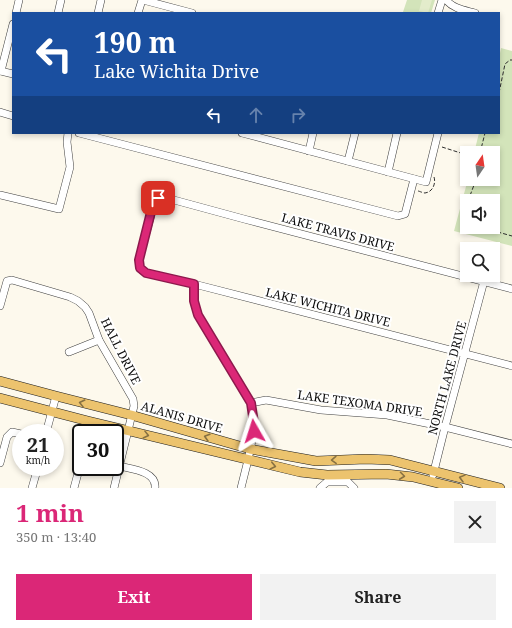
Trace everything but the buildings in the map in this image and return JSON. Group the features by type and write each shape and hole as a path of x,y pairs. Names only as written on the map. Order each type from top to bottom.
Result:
{"main road":[{"name":"ALANIS DRIVE","path":"0,381 131,415 250,449 316,461 366,459 390,460 500,488"},
{"name":"ALANIS DRIVE","path":"0,398 300,472 327,474 386,474 413,477 458,488"}],"street":[{"path":"16,12 19,0"},
{"path":"58,12 61,0"},
{"path":"98,12 101,0"},
{"path":"138,12 142,0 181,12"},
{"path":"438,12 442,0"},
{"path":"446,0 458,9 471,12"},
{"path":"12,28 1,71 12,74"},
{"path":"0,112 12,116"},
{"path":"0,195 59,209 70,168 67,142 68,134"},
{"path":"83,134 398,216 405,214 414,179"},
{"path":"249,134 270,137 309,151 426,182 438,134"},
{"path":"309,151 313,134"},
{"path":"348,161 355,134"},
{"path":"388,172 398,134"},
{"name":"LAKE TRAVIS DRIVE","path":"158,198 163,196 460,275"},
{"name":"LAKE WICHITA DRIVE","path":"158,198 154,200 139,260 140,268 146,273 512,366"},
{"name":"HALL DRIVE","path":"0,306 7,281 12,280 70,297 85,307 100,340 133,399 134,406 124,442"},
{"name":"NORTH LAKE DRIVE","path":"432,481 484,282"},
{"name":"LAKE TRAVIS DRIVE","path":"488,282 512,289"},
{"path":"194,284 194,301 198,315 251,403 254,431 241,488"},
{"path":"69,352 100,340"},
{"path":"49,424 56,396"},
{"name":"LAKE TEXOMA DRIVE","path":"251,403 266,400 321,410 387,415 445,427 512,444"},
{"path":"0,463 7,437 12,432"},
{"path":"124,463 147,473 153,479 156,485 155,488"},
{"path":"32,488 35,476"},
{"path":"74,488 77,476"},
{"name":"HALL DRIVE","path":"114,488 116,476"},
{"path":"320,488 327,482 348,482 354,488"}],"path":[{"path":"500,88 505,64 512,60"},
{"path":"482,146 486,134"},
{"path":"435,145 460,153"},
{"path":"500,233 512,236"}],"green space":[{"path":"407,0 435,0 431,12 403,12"},
{"path":"422,0 432,0 428,12 419,11"},
{"path":"501,48 512,51 512,246 466,234 500,234 500,194 464,194 466,186 500,186 500,146 476,146 479,134 500,134 500,53"},
{"path":"460,209 460,233 454,231"}],"route":[{"path":"158,198 154,200 139,260 140,268 146,273 194,284 194,301 198,315 251,403 254,431"}]}
